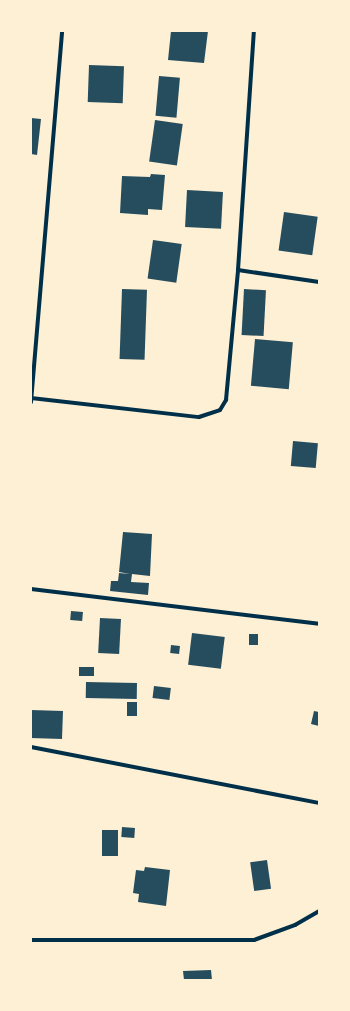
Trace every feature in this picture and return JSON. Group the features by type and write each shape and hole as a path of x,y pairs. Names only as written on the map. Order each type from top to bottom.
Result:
{"street":[{"path":"31,402 62,31"},
{"path":"31,398 199,417 220,410 226,400 238,270 254,31"},
{"path":"238,270 319,282"},
{"path":"31,589 319,624"},
{"path":"31,747 319,803"},
{"path":"31,940 254,940 295,926 319,911"}],"building":[{"path":"171,31 208,31 204,63 168,60"},
{"path":"89,65 124,66 123,103 88,102"},
{"path":"159,76 180,78 176,118 156,116"},
{"path":"31,118 41,119 37,155 31,154"},
{"path":"155,120 183,124 177,165 149,162"},
{"path":"151,174 165,175 162,210 148,209 148,215 120,213 122,176 150,177"},
{"path":"187,190 223,192 221,229 185,227"},
{"path":"284,212 318,217 312,255 279,251"},
{"path":"153,240 182,244 176,283 148,279"},
{"path":"122,289 147,290 145,360 120,359"},
{"path":"244,289 266,290 264,336 242,335"},
{"path":"255,339 293,342 289,389 251,386"},
{"path":"293,441 318,443 316,468 291,466"},
{"path":"123,532 152,534 150,576 132,574 131,582 149,583 148,595 110,591 111,581 118,581 119,573 130,574 119,572"},
{"path":"71,611 83,612 82,621 70,620"},
{"path":"100,618 121,619 119,654 98,653"},
{"path":"192,633 225,637 221,669 188,665"},
{"path":"249,634 258,634 258,645 249,645"},
{"path":"171,645 180,646 179,654 170,653"},
{"path":"79,667 94,667 94,676 79,676"},
{"path":"86,682 137,683 137,699 86,698"},
{"path":"154,686 171,688 169,700 153,698"},
{"path":"127,702 137,702 137,716 127,716"},
{"path":"31,710 63,711 62,739 31,738"},
{"path":"314,711 319,712 319,726 311,724"},
{"path":"122,827 135,828 134,838 121,837"},
{"path":"102,830 118,830 118,856 102,856"},
{"path":"267,860 271,889 254,891 250,862"},
{"path":"145,867 170,870 166,906 138,902 139,894 133,893 136,870 144,871"},
{"path":"211,970 212,980 184,980 183,971"}]}
